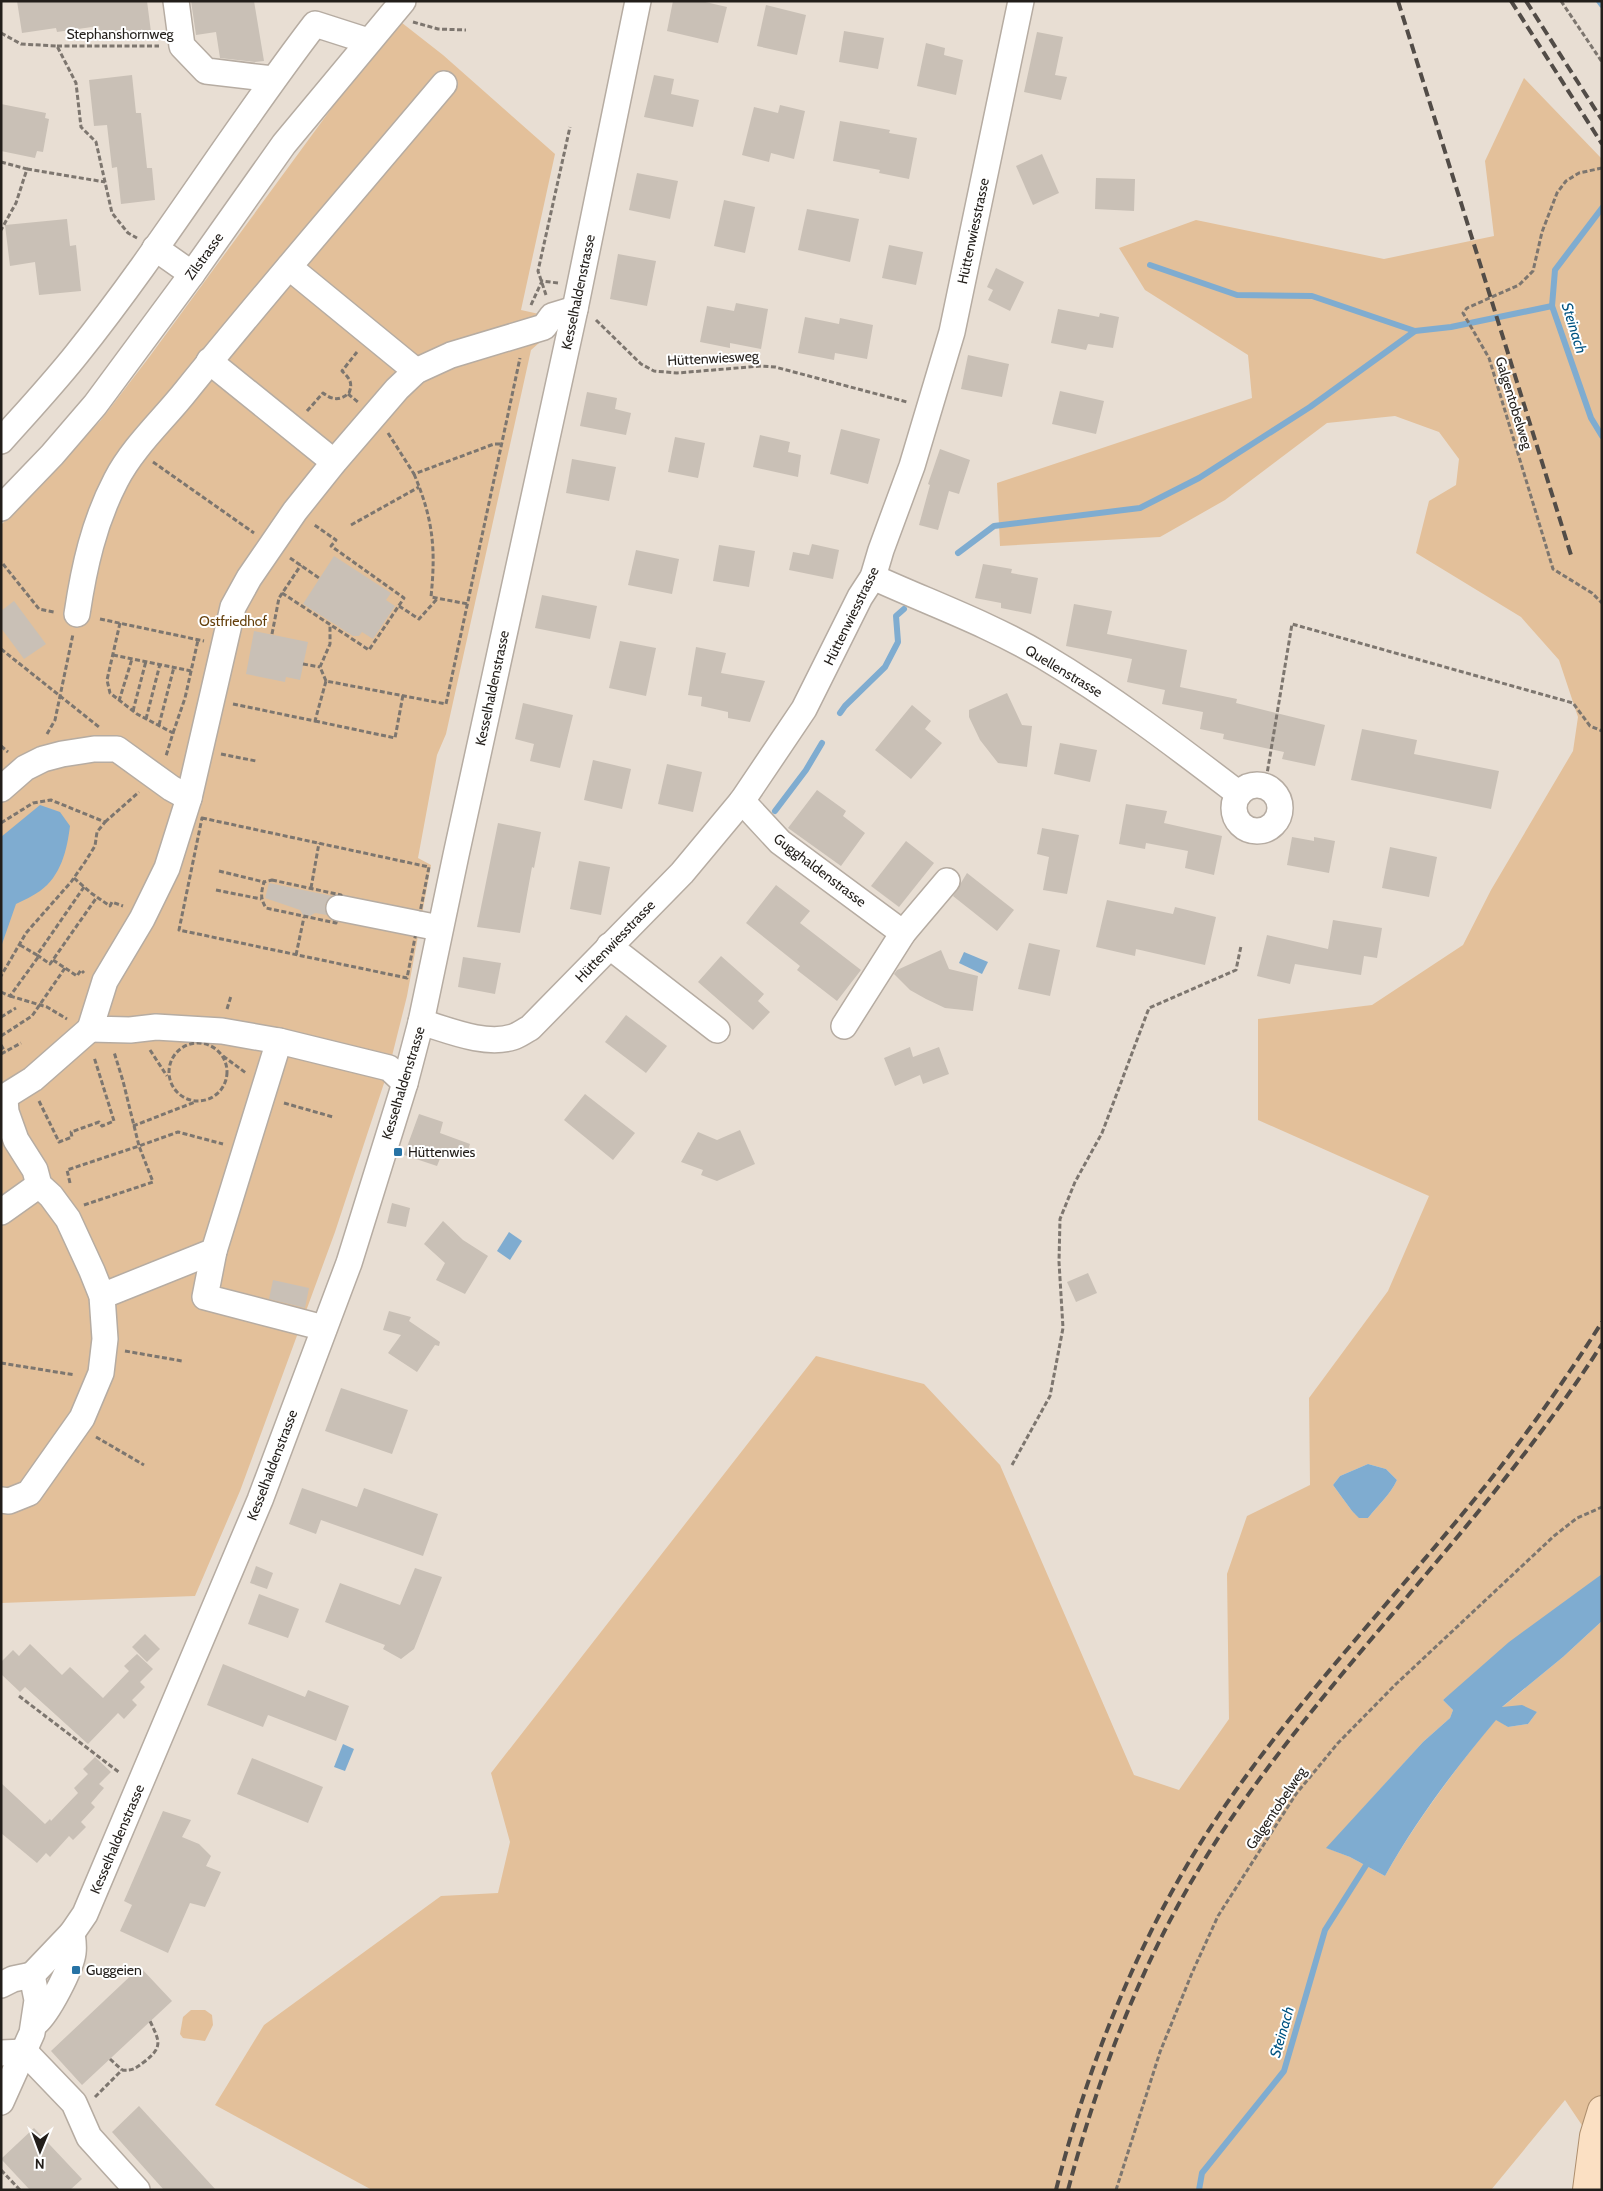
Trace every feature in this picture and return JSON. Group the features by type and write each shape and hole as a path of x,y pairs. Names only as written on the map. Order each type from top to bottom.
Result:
{"main road":[{"path":"1587,2190 1594,2136 1602,2110"}],"street":[{"path":"176,1 182,46 206,71 273,78"},
{"name":"Kesselhaldenstrasse","path":"32,1974 72,1933 85,1914 189,1672 260,1500 349,1263 405,1083 422,1022 452,874 573,314 599,144 611,91 638,1"},
{"name":"Hüttenwiesstrasse","path":"422,1022 477,1038 494,1040 512,1037 530,1028 682,873 742,802 804,709 860,597 873,577 912,466 952,332 1021,1"},
{"name":"Zilstrasse","path":"3,502 95,405 192,274 284,144 368,41 406,10"},
{"path":"1,441 76,356 155,248 273,78 315,24 368,41"},
{"path":"77,614 88,554 104,506 116,478 136,450 209,361 444,84"},
{"path":"155,248 192,274"},
{"path":"289,267 416,371"},
{"path":"1,1500 9,1501 29,1492 82,1418 101,1373 104,1347 102,1296 68,1219 70,1211 39,1185 35,1170 16,1140 3,1099 30,1081 90,1029 103,987 145,913 167,868 189,798 233,607 249,578 295,511 334,462 365,407 397,389 416,371 451,355 544,327 573,314"},
{"path":"209,361 334,462"},
{"name":"Quellenstrasse","path":"873,577 976,622 1042,655 1129,711 1239,794"},
{"path":"1,789 25,768 42,759 94,749 116,749 189,798"},
{"path":"1251,785 1265,786 1277,795 1281,808 1276,821 1266,830 1251,830 1238,821 1234,808 1239,794 1251,785"},
{"name":"Gugghaldenstrasse","path":"742,802 780,842 903,933"},
{"path":"844,1026 903,933 947,881"},
{"path":"339,908 421,925"},
{"path":"609,946 717,1030"},
{"path":"90,1029 156,1027 215,1030 279,1041 389,1068 405,1083"},
{"path":"279,1041 214,1251 205,1297 324,1328"},
{"path":"1,1212 39,1185"},
{"path":"102,1296 214,1251"},
{"path":"1,2102 13,2052 34,2024 42,2018 70,1962 74,1944 72,1933"},
{"path":"1,1985 13,1979 32,1974 37,2000 34,2024"},
{"path":"13,2052 74,2103 89,2137 137,2190"}],"path":[{"path":"1561,1 1602,62"},
{"path":"406,10 426,27 466,30"},
{"name":"Stephanshornweg","path":"1,33 21,44 57,46 182,46"},
{"name":"Stephanshornweg","path":"57,46 76,83 81,127 96,142 112,213 128,233 155,248"},
{"path":"570,127 538,270 542,281 573,314"},
{"path":"1,162 26,169 105,182"},
{"name":"Galgentobelweg","path":"1602,168 1579,173 1566,181 1557,193 1542,232 1533,271 1519,285 1467,308 1463,313 1489,358 1553,569 1592,593 1602,603"},
{"path":"1,230 16,203 26,169"},
{"path":"542,281 566,284"},
{"name":"Hüttenwiesweg","path":"573,314 641,364 654,371 677,373 761,366 775,367 909,402"},
{"path":"326,682 446,704 526,332"},
{"path":"319,397 323,392 329,398 339,399 348,394 352,385 349,378 342,371 371,334"},
{"path":"348,394 365,407 395,441 414,474 426,503 434,556 431,597 468,604"},
{"path":"414,474 494,444 502,444"},
{"path":"136,450 249,529"},
{"path":"351,525 419,486"},
{"path":"282,593 369,650 404,598 331,546 336,540 295,511"},
{"path":"3,564 39,609 77,614 205,641"},
{"path":"272,634 279,598 301,565"},
{"path":"310,571 319,578"},
{"path":"399,606 419,619 437,598"},
{"path":"60,696 77,614"},
{"path":"120,623 108,680 110,693 133,711 173,733"},
{"path":"315,721 326,682 320,667 330,644 330,624"},
{"path":"1265,786 1292,624 1573,702 1590,726 1602,731"},
{"path":"1,976 26,933 74,878 95,846 97,832 156,776 165,759 185,698 198,640"},
{"path":"1,649 112,738 116,749"},
{"path":"113,655 191,671"},
{"path":"119,701 132,659"},
{"path":"133,711 146,661"},
{"path":"146,719 160,664"},
{"path":"304,664 320,667"},
{"path":"159,725 174,667"},
{"path":"212,699 395,738 403,695"},
{"path":"200,750 256,761"},
{"path":"1,823 33,803 51,800 106,822"},
{"path":"202,818 319,843 428,867 421,925 407,978 179,930 202,818"},
{"path":"311,888 319,843"},
{"path":"219,871 264,882 272,880 340,895 336,923 304,918 266,908 261,899 264,882"},
{"path":"74,878 110,906 112,902 145,913"},
{"path":"10,996 84,887"},
{"path":"216,890 261,899"},
{"path":"20,945 50,964 97,897"},
{"path":"296,955 304,918"},
{"path":"1012,1465 1050,1396 1063,1328 1059,1262 1060,1219 1075,1182 1102,1133 1148,1008 1236,970 1241,946"},
{"path":"53,960 76,976 81,970 103,987"},
{"path":"1,1036 32,1016 65,968"},
{"path":"1,992 40,1004 66,1019 90,1029 113,1050 123,1081 133,1126 139,1146 153,1182 70,1211 67,1170 139,1146 178,1132 245,1150"},
{"path":"1,1016 16,1008"},
{"path":"30,1081 59,1142 72,1137 71,1132 98,1122 102,1126 114,1121 94,1061 90,1029"},
{"path":"135,1029 168,1077 173,1089 183,1098 196,1102"},
{"path":"168,1077 169,1064 175,1053 186,1045 198,1042 211,1046 263,1092 333,1117"},
{"path":"1,1046 3,1053 21,1043"},
{"path":"133,1126 196,1102 209,1100 220,1092 226,1080 227,1066 221,1054"},
{"path":"104,1347 182,1361"},
{"path":"1,1363 99,1379"},
{"path":"76,1426 144,1465"},
{"name":"Galgentobelweg","path":"1116,2190 1160,2052 1192,1973 1218,1916 1296,1794 1338,1743 1403,1678 1554,1536 1577,1518 1602,1507"},
{"path":"19,1696 121,1774"},
{"path":"110,2059 122,2070 133,2071 156,2052 158,2044 157,2034 150,2021"},
{"path":"94,2098 122,2070"},
{"path":"1,2170 20,2190"}],"green space":[{"name":"Ostfriedhof","path":"397,19 443,55 555,154 521,310 539,314 547,336 531,350 446,734 437,755 418,858 431,865 407,996 389,1068 335,1232 240,1491 195,1596 1,1603 1,525 101,420"},
{"path":"1524,78 1602,159 1602,1574 1443,1700 1453,1710 1450,1718 1423,1742 1327,1848 1350,1857 1385,1876 1410,1834 1437,1795 1496,1719 1508,1727 1528,1724 1537,1712 1501,1708 1563,1657 1602,1621 1602,2155 1565,2100 1491,2190 372,2190 215,2105 264,2025 441,1896 498,1893 510,1842 491,1773 816,1356 924,1384 1000,1465 1134,1775 1179,1790 1229,1719 1227,1574 1247,1516 1310,1485 1309,1398 1388,1291 1429,1196 1258,1120 1258,1019 1372,1005 1463,945 1491,890 1573,751 1578,717 1559,660 1521,617 1416,553 1429,501 1456,485 1459,459 1439,432 1395,416 1327,423 1225,500 1160,537 1000,546 997,483 1252,398 1248,355 1145,290 1119,248 1196,220 1384,259 1494,236 1485,161","holes":["1368,1464 1386,1469 1397,1480 1368,1518 1360,1518 1352,1511 1333,1485 1340,1476"]},
{"path":"191,2010 205,2010 212,2015 213,2025 205,2041 183,2038 180,2034 183,2017"}],"water":[{"path":"40,805 60,812 70,826 65,853 58,870 47,885 37,893 16,904 1,947 1,837"},
{"path":"964,952 988,962 982,974 959,963"},
{"path":"509,1232 522,1241 510,1260 497,1251"},
{"path":"1368,1464 1386,1469 1397,1480 1368,1518 1359,1518 1333,1485 1340,1476"},
{"path":"1602,1574 1602,1621 1563,1657 1502,1707 1522,1705 1537,1712 1528,1724 1508,1727 1496,1720 1437,1795 1385,1876 1350,1857 1326,1848 1423,1742 1450,1718 1453,1710 1443,1700 1509,1642"},
{"path":"343,1744 354,1749 345,1771 334,1767"}],"building":[{"path":"17,1 147,1 151,32 100,40 99,26 57,32 56,28 22,33"},
{"path":"191,1 254,1 264,61 255,62 220,58 216,32 196,35"},
{"path":"673,1 701,1 727,7 718,43 667,31"},
{"path":"766,5 806,15 797,55 757,46"},
{"path":"844,31 884,38 878,69 839,62"},
{"path":"1037,32 1063,37 1055,75 1067,77 1061,100 1024,92"},
{"path":"926,43 945,48 944,55 963,60 956,95 917,86"},
{"path":"132,75 136,113 141,113 147,168 152,168 155,200 121,204 117,167 112,168 107,125 94,126 89,80"},
{"path":"654,75 674,79 671,94 699,100 693,127 644,117"},
{"path":"1,104 46,113 45,118 49,119 43,152 37,151 35,158 1,151"},
{"path":"780,105 805,111 794,159 771,153 769,162 742,155 754,107 778,113"},
{"path":"840,121 890,130 889,133 917,138 909,179 879,173 880,170 833,161"},
{"path":"1042,154 1059,193 1033,205 1016,166"},
{"path":"637,173 678,181 670,219 629,210"},
{"path":"1096,178 1135,179 1134,211 1095,209"},
{"path":"724,200 755,207 745,253 714,246"},
{"path":"807,209 859,219 850,262 798,250"},
{"path":"67,219 70,246 76,245 81,291 39,295 35,262 10,266 5,225"},
{"path":"889,245 923,252 916,285 882,278"},
{"path":"618,254 656,261 647,306 610,299"},
{"path":"996,268 1024,282 1010,311 988,300 993,290 987,287"},
{"path":"736,303 768,309 761,349 730,343 730,348 700,342 707,306 734,311"},
{"path":"1058,309 1099,317 1100,313 1119,317 1113,348 1088,344 1086,350 1051,343"},
{"path":"805,317 839,324 840,318 873,325 867,359 835,353 834,360 798,353"},
{"path":"968,355 1009,364 1002,397 961,389"},
{"path":"1060,391 1104,401 1096,434 1052,424"},
{"path":"587,392 617,398 615,409 631,413 626,435 580,426"},
{"path":"841,429 880,439 868,484 830,474"},
{"path":"760,435 790,442 788,452 801,455 798,477 753,467"},
{"path":"675,437 705,443 698,478 668,472"},
{"path":"940,449 970,460 959,494 949,491 938,530 919,525 930,485 928,484"},
{"path":"572,459 616,467 609,501 566,493"},
{"path":"812,544 839,550 833,579 789,570 793,552 809,555"},
{"path":"719,545 755,551 749,587 713,581"},
{"path":"636,550 679,559 672,594 628,585"},
{"path":"334,556 391,593 386,600 395,606 373,639 362,632 359,636 353,636 303,604"},
{"path":"983,564 1012,569 1011,573 1038,578 1031,614 1001,608 1001,603 975,598"},
{"path":"542,595 597,606 590,639 535,628"},
{"path":"14,601 46,644 24,659 1,628 1,611"},
{"path":"1074,604 1112,611 1107,634 1187,650 1180,687 1237,699 1236,703 1325,725 1315,766 1282,759 1284,752 1223,739 1224,734 1200,729 1203,712 1162,704 1165,690 1127,682 1132,659 1066,646"},
{"path":"254,631 308,642 300,680 286,677 285,682 246,674"},
{"path":"620,641 656,648 646,696 609,688"},
{"path":"696,647 726,653 721,673 765,681 750,722 728,718 728,712 701,706 702,697 688,695"},
{"path":"1007,693 1022,725 1032,726 1027,767 998,763 980,740 969,717 969,710"},
{"path":"523,703 573,715 560,768 530,761 534,744 515,739"},
{"path":"912,705 931,721 925,729 942,743 911,779 875,750"},
{"path":"1362,729 1417,740 1414,754 1499,771 1491,809 1351,780"},
{"path":"1060,743 1097,750 1090,782 1054,774"},
{"path":"593,760 631,769 622,809 584,800"},
{"path":"667,764 702,772 693,812 658,804"},
{"path":"817,790 846,811 843,816 865,833 841,866 788,828"},
{"path":"1126,804 1167,811 1164,823 1222,836 1214,875 1185,868 1188,851 1146,843 1145,849 1119,844"},
{"path":"498,823 541,832 534,868 532,867 520,933 477,927"},
{"path":"1042,828 1079,835 1067,894 1043,890 1049,857 1037,854"},
{"path":"1292,837 1314,841 1314,837 1335,841 1329,873 1287,865"},
{"path":"906,841 934,863 899,907 871,886"},
{"path":"1390,847 1437,857 1429,897 1382,888"},
{"path":"579,861 610,867 601,915 570,909"},
{"path":"967,873 1014,910 997,931 953,896"},
{"path":"269,883 332,896 325,905 327,915 315,913 310,916 303,915 300,910 265,898"},
{"path":"776,885 810,911 800,923 861,970 837,1001 797,970 800,966 746,923"},
{"path":"1107,900 1173,914 1175,907 1216,917 1205,965 1136,949 1135,956 1096,947"},
{"path":"1333,920 1382,928 1377,958 1364,956 1361,975 1295,964 1290,984 1257,976 1267,935 1328,949"},
{"path":"1029,943 1060,950 1050,996 1018,989"},
{"path":"941,950 949,969 978,976 973,1011 945,1008 910,990 894,974 897,970"},
{"path":"721,956 764,994 758,1001 770,1012 753,1030 698,982"},
{"path":"463,957 501,963 495,994 458,987"},
{"path":"626,1015 667,1046 646,1073 605,1042"},
{"path":"910,1047 913,1057 939,1047 949,1074 923,1084 920,1075 895,1086 884,1058"},
{"path":"585,1094 635,1133 613,1160 564,1120"},
{"path":"419,1114 443,1122 440,1133 470,1144 465,1159 443,1151 437,1166 404,1155"},
{"path":"740,1130 755,1164 717,1181 701,1175 703,1170 681,1162 698,1132 717,1140"},
{"path":"392,1203 410,1208 406,1227 387,1223"},
{"path":"443,1221 463,1240 488,1256 465,1294 436,1280 445,1263 424,1244"},
{"path":"1088,1273 1097,1293 1076,1302 1067,1282"},
{"path":"273,1280 309,1288 305,1308 269,1299"},
{"path":"389,1311 411,1317 409,1321 440,1342 439,1346 435,1345 417,1372 388,1353 401,1335 383,1330"},
{"path":"341,1388 408,1410 392,1454 325,1431"},
{"path":"302,1488 357,1507 364,1488 438,1514 423,1556 321,1520 316,1534 289,1524"},
{"path":"256,1566 273,1573 267,1589 250,1583"},
{"path":"415,1568 442,1577 414,1649 401,1659 383,1649 385,1645 325,1622 340,1583 400,1605"},
{"path":"259,1594 299,1609 288,1638 248,1624"},
{"path":"145,1634 160,1649 147,1662 132,1647"},
{"path":"30,1644 62,1675 70,1667 103,1698 129,1671 124,1666 137,1654 153,1669 140,1682 145,1687 132,1700 137,1705 124,1719 118,1713 88,1744 25,1687 20,1692 1,1674 1,1662 13,1650 19,1656"},
{"path":"223,1664 305,1697 308,1690 349,1706 336,1741 268,1715 263,1727 207,1705"},
{"path":"95,1757 111,1772 99,1784 104,1788 91,1803 95,1807 81,1822 86,1827 73,1840 69,1836 50,1857 46,1853 37,1863 1,1833 1,1783 45,1824 50,1819 51,1821 78,1793 74,1788 88,1774 83,1769"},
{"path":"252,1758 323,1787 308,1823 237,1794"},
{"path":"163,1811 191,1820 182,1837 199,1844 211,1856 206,1866 221,1872 205,1907 190,1903 168,1953 120,1931 132,1905 124,1901"},
{"path":"140,1967 172,2001 82,2085 51,2051"},
{"path":"139,2106 216,2190 164,2190 112,2132"},
{"path":"34,2128 82,2179 70,2190 30,2190 1,2159"}],"waterway":[{"name":"Steinach","path":"1599,1 1602,5"},
{"name":"Steinach","path":"1602,208 1555,270 1552,306 1591,418 1602,436"},
{"path":"1150,265 1237,295 1312,296 1415,331"},
{"path":"958,553 994,526 1140,508 1199,478 1310,407 1415,331 1451,327 1552,306"},
{"path":"840,713 885,667 898,642 896,616 904,609"},
{"path":"775,811 806,770 822,743"},
{"name":"Steinach","path":"1199,2190 1202,2173 1284,2071 1325,1930 1370,1859"}],"railway":[{"path":"1398,1 1571,555"},
{"path":"1511,1 1602,144"},
{"path":"1526,1 1602,120"},
{"path":"1056,2190 1070,2137 1087,2085 1127,1983 1175,1885 1203,1838 1262,1754 1292,1716 1478,1495 1511,1453 1558,1389 1602,1322"},
{"path":"1068,2190 1099,2086 1138,1986 1161,1937 1215,1844 1245,1799 1288,1741 1518,1462 1602,1344"}],"place":[{"name":"Hüttenwies","path":"398,1152"},
{"name":"Guggeien","path":"76,1970"}]}
